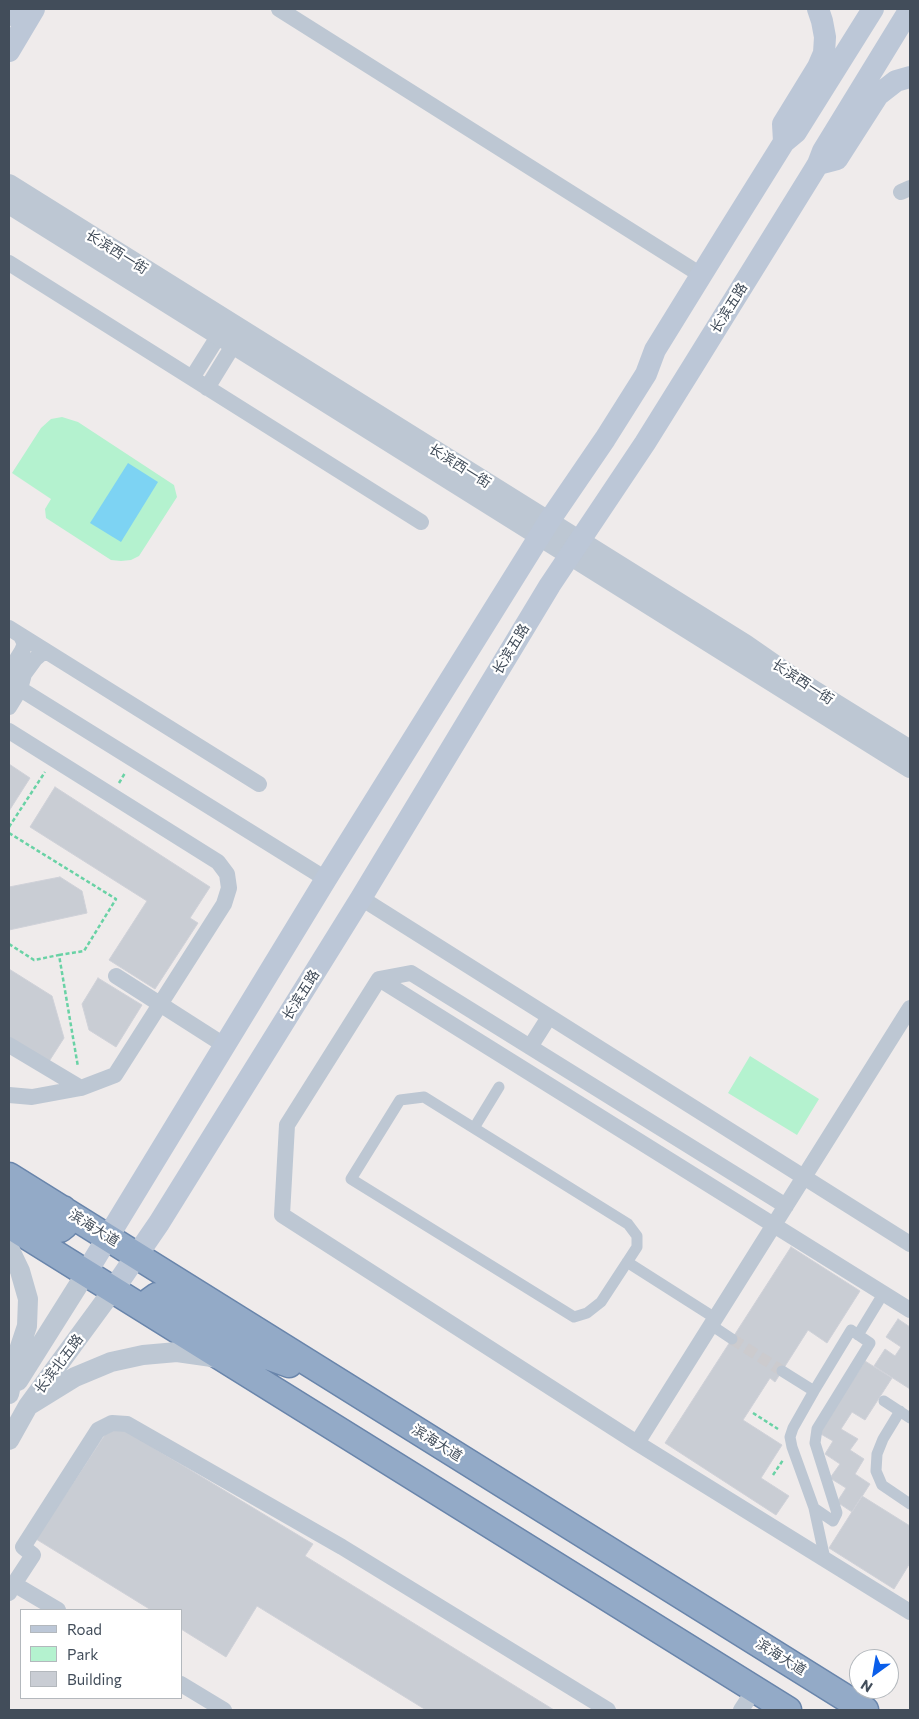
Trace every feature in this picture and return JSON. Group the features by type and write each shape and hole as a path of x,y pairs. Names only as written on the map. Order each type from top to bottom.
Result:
{"highway":[{"name":"滨海大道","path":"9,1176 865,1710"},
{"path":"9,1201 51,1228 60,1229 65,1225 66,1220 63,1209"},
{"path":"9,1225 224,1359 748,1700 788,1710"},
{"path":"157,1317 151,1308 150,1301 157,1296 164,1297 243,1346 344,1385"}],"main road":[{"path":"9,15 13,9"},
{"path":"9,51 34,9"},
{"path":"784,142 783,124 818,67 824,53 824,29 818,9"},
{"path":"86,1273 326,879 544,528 605,439 646,374 655,350 701,275 784,142 796,132 866,11 904,22"},
{"name":"长滨五路","path":"113,1290 176,1195 361,898 545,593 645,444 818,164 823,151 904,22"},
{"path":"818,164 837,159 878,95 896,81 910,77"},
{"path":"147,1174 150,1188 156,1196 176,1195"}],"street":[{"path":"279,9 701,275"},
{"name":"长滨西一街","path":"9,184 575,548 910,768"},
{"name":"长滨西一街","path":"9,204 227,339 544,528"},
{"path":"9,263 421,522"},
{"path":"192,378 227,339"},
{"path":"208,388 227,339"},
{"name":"长滨西一街","path":"575,548 745,644 794,678 910,750"},
{"path":"15,632 259,784"},
{"path":"9,672 25,644 15,632"},
{"path":"9,707 15,685 35,659 42,653 48,653"},
{"path":"15,685 326,879"},
{"path":"9,713 12,722 9,732 218,862 227,874 229,888 224,904 116,1075 81,1088 32,1097 9,1095"},
{"path":"361,898 910,1244"},
{"path":"786,1206 411,973 379,978 287,1125 282,1215 637,1443 825,1560 909,1609"},
{"path":"116,976 224,1045"},
{"path":"379,978 910,1310"},
{"path":"637,1443 910,1008"},
{"path":"530,1047 549,1017"},
{"path":"9,1045 81,1088"},
{"path":"474,1128 499,1087"},
{"path":"424,1097 474,1128 628,1224 637,1236 637,1247 601,1302 587,1313 574,1317 352,1179 400,1100 424,1097"},
{"path":"9,1248 20,1271 28,1299 28,1326 19,1350 9,1395"},
{"path":"627,1262 713,1322 732,1340"},
{"name":"长滨北五路","path":"9,1395 86,1273"},
{"name":"长滨北五路","path":"9,1440 28,1406 113,1290"},
{"path":"858,1335 883,1294"},
{"path":"814,1508 833,1521 837,1513 815,1443 818,1429 870,1343 851,1330 814,1391 793,1428 790,1437 814,1508 825,1560"},
{"path":"28,1406 75,1377 111,1362 178,1352 224,1359"},
{"path":"782,1371 814,1391"},
{"path":"884,1400 910,1418"},
{"path":"900,1411 883,1438 877,1454 876,1471 882,1485 910,1504"},
{"path":"56,1609 12,1588 33,1555 23,1547 98,1430 112,1423 127,1424 342,1547 608,1710"},
{"path":"182,1685 224,1710"}],"path":[{"path":"9,827 54,759"},
{"path":"9,833 116,900 84,951 34,960 9,944"},
{"path":"59,955 81,1088"},
{"path":"753,1413 790,1437"}],"green space":[{"path":"62,417 78,422 174,485 177,497 139,556 131,560 111,560 46,518 45,509 51,499 12,473 41,428 51,419"},
{"path":"750,1056 819,1099 797,1135 728,1093"}],"water":[{"path":"128,463 158,482 121,542 90,523"}],"building":[{"path":"9,764 30,778 9,811"},
{"path":"55,787 210,887 190,918 198,923 155,989 109,960 147,901 30,827"},
{"path":"60,877 82,891 87,913 9,930 9,887"},
{"path":"9,969 52,996 64,1038 48,1063 9,1039"},
{"path":"98,978 142,1005 116,1047 89,1030 82,1004"},
{"path":"791,1247 860,1291 827,1343 808,1330 775,1382 770,1378 743,1420 782,1445 761,1478 789,1496 776,1515 665,1443"},
{"path":"898,1319 910,1327 910,1389 874,1366 885,1349 895,1356 901,1347 886,1337"},
{"path":"865,1361 892,1378 865,1420 852,1412 841,1429 858,1439 850,1450 864,1459 855,1474 870,1484 852,1512 837,1502 846,1488 830,1478 840,1464 825,1454 833,1441 819,1433"},
{"path":"119,1427 313,1544 305,1556 554,1710 426,1710 257,1606 226,1657 182,1630 182,1609 149,1609 36,1539 108,1430"},
{"path":"862,1496 910,1526 910,1563 894,1589 829,1548"}],"tunnel":[{"path":"732,1339 782,1371"}]}
